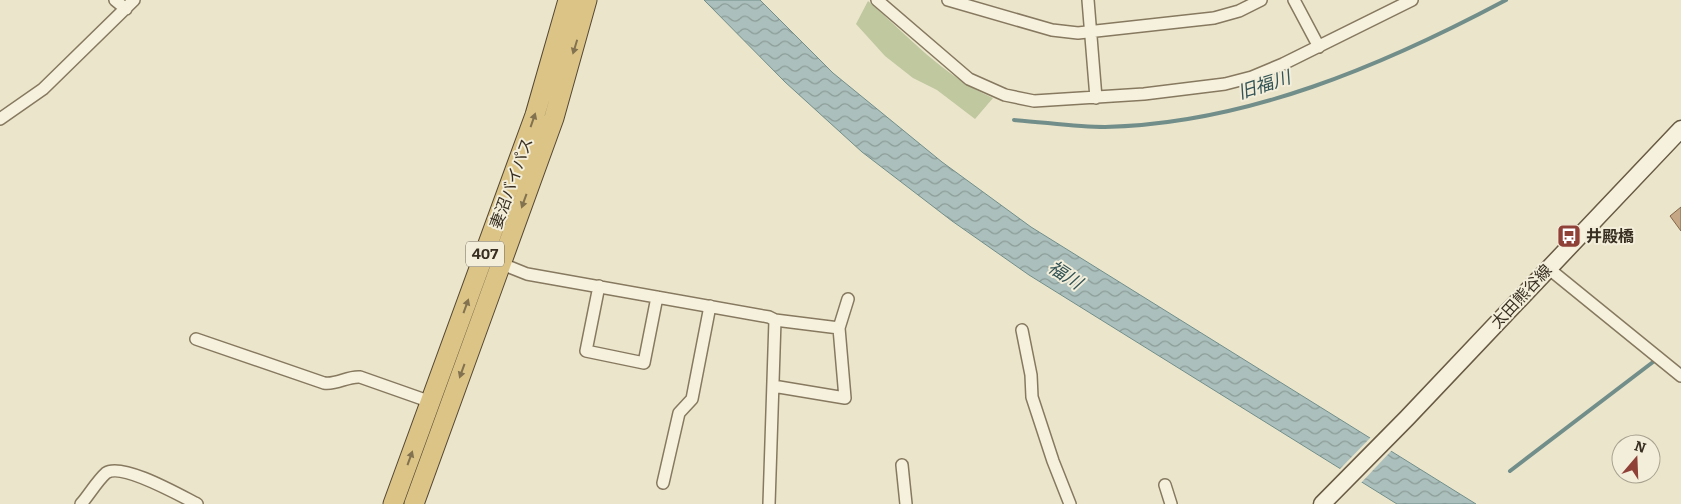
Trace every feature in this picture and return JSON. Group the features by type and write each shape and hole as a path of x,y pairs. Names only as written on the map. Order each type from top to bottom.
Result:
{"highway":[{"name":"妻沼バイパス","path":"393,504 535,115 568,0"},
{"name":"妻沼バイパス","path":"414,504 554,118 587,0"}],"main road":[{"name":"太田熊谷線","path":"1325,501 1681,129"}],"street":[{"path":"115,0 126,8"},
{"path":"0,119 43,89 134,0"},
{"path":"877,0 956,70 980,84 1012,97 1034,101 1096,98 1224,84 1260,74 1319,47 1412,0"},
{"path":"948,0 1052,30 1078,33 1214,18 1239,11 1261,0"},
{"path":"1088,0 1096,98"},
{"path":"1294,0 1319,47"},
{"path":"502,264 527,274 710,306 769,317 775,320 839,328"},
{"path":"1548,268 1681,376"},
{"path":"599,286 586,351 644,363 657,297"},
{"path":"773,386 845,398 839,328 848,299"},
{"path":"663,483 679,413 692,399 710,306"},
{"path":"769,504 775,320"},
{"path":"1022,330 1031,375 1032,397 1052,461 1070,504"},
{"path":"196,339 324,383 331,384 352,376 360,377 431,402"},
{"path":"902,465 906,504"},
{"path":"81,504 107,472 115,471 150,481 197,504"},
{"path":"1164,485 1171,504"}],"green space":[{"path":"868,1 942,67 958,79 993,98 975,119 937,90 913,78 885,56 856,24"}],"water":[{"name":"福川","path":"704,0 760,0 833,73 942,162 1031,227 1476,504 1397,504 1029,275 952,221 862,152 785,82"}],"pier":[{"path":"1372,436 1393,449 1360,484 1338,471"}],"building":[{"path":"1681,207 1681,231 1670,216"}],"waterway":[{"name":"旧福川","path":"1014,120 1105,127 1158,123 1210,115 1262,103 1313,87 1363,68 1412,47 1506,0"},
{"path":"1510,471 1653,362"}],"place":[{"name":"井殿橋","path":"1569,236"}]}
